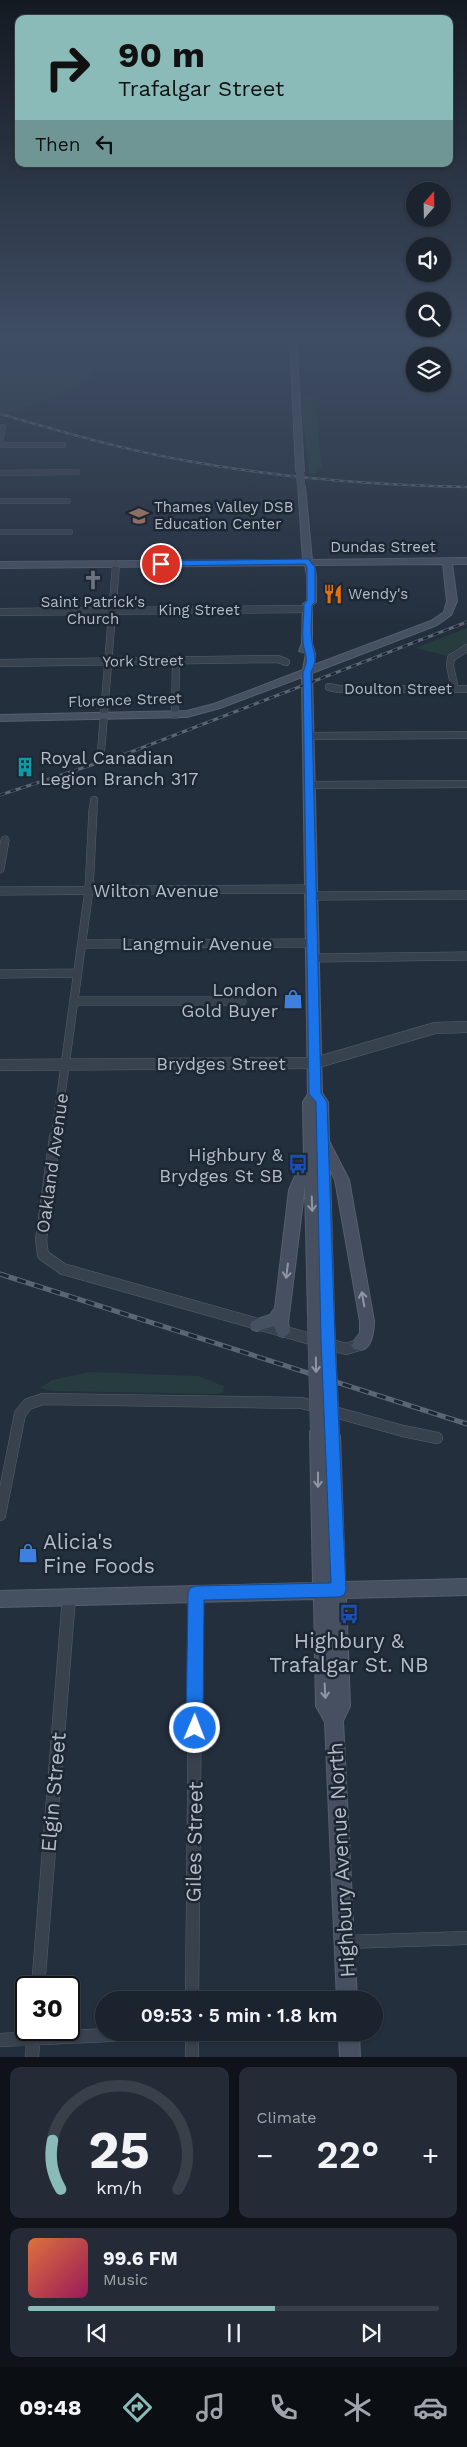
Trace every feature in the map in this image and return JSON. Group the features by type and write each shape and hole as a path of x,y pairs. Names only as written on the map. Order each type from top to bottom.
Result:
{"main road":[{"name":"Highbury Avenue North","path":"298,435 308,562 302,567 304,602 308,607 307,643 303,653 303,666 307,672 309,736 315,1063 315,1094 310,1102 310,1156 321,1318 325,1434 339,1590 341,1706 334,1720 348,1991"},
{"name":"Florence Street","path":"0,718 175,715 217,706 434,623 448,613 452,602 447,561"},
{"name":"Dundas Street","path":"0,565 467,561"},
{"path":"276,685 293,685 307,692"},
{"name":"Highbury Avenue North","path":"315,1094 322,1102 321,1318"},
{"path":"322,1141 342,1180 367,1321 366,1335 360,1345"},
{"path":"283,1331 280,1322 296,1190 310,1156"},
{"path":"257,1326 275,1320 282,1310"},
{"name":"Highbury Avenue North","path":"325,1434 320,1590 325,1706 334,1720"},
{"path":"0,1599 467,1587"},
{"path":"349,2041 350,2057"}],"street":[{"path":"0,443 63,445"},
{"path":"0,473 77,472"},
{"path":"0,501 68,502"},
{"path":"0,532 70,532"},
{"path":"101,752 116,564"},
{"name":"King Street","path":"0,612 308,607"},
{"path":"455,690 450,666 452,658 459,651 467,648"},
{"name":"York Street","path":"0,663 278,660 286,662"},
{"path":"175,715 176,661"},
{"name":"Doulton Street","path":"328,687 339,690 467,689"},
{"path":"309,736 467,735"},
{"path":"310,785 467,784"},
{"name":"Oakland Avenue","path":"94,800 89,890 41,1240 43,1255 62,1269 257,1326 283,1331 346,1349 360,1345"},
{"path":"0,869 5,840"},
{"name":"Wilton Avenue","path":"0,891 89,890 467,895"},
{"name":"Langmuir Avenue","path":"82,944 313,943"},
{"path":"313,958 467,956"},
{"path":"0,974 78,973"},
{"path":"74,1001 242,1001"},
{"name":"Brydges Street","path":"0,1066 315,1063 435,1028 467,1027"},
{"path":"0,1515 20,1414 28,1404 43,1399 302,1403 403,1431 437,1438"},
{"name":"Giles Street","path":"192,1991 196,1594"},
{"name":"Elgin Street","path":"39,1976 69,1597"},
{"path":"345,1942 467,1938"},
{"path":"80,2034 95,2034"},
{"path":"0,2040 15,2038"},
{"path":"32,2057 33,2041"},
{"path":"192,2041 192,2057"}],"green space":[{"path":"305,435 318,435 322,468 314,474 309,473"},
{"path":"467,628 467,645 454,650 448,656 415,648"},
{"path":"90,1372 198,1376 224,1386 223,1392 217,1394 52,1391 40,1388 52,1380"}],"railway":[{"path":"74,435 164,457 257,472 327,480 467,487"},
{"path":"0,795 131,752 467,622"},
{"path":"0,1274 467,1424"}],"place":[{"name":"Thames Valley DSB Education Center","path":"139,516"},
{"name":"Saint Patrick's Church","path":"93,580"},
{"name":"Wendy's","path":"333,594"},
{"name":"Royal Canadian Legion Branch 317","path":"25,767"},
{"name":"London Gold Buyer","path":"293,999"},
{"name":"Highbury & Brydges St SB","path":"298,1164"},
{"name":"Alicia's Fine Foods","path":"28,1553"},
{"name":"Highbury & Trafalgar St. NB","path":"349,1614"}],"route":[{"path":"161,564 308,562 311,567 311,602 308,604 307,643 311,652 311,663 307,672 315,1094 322,1102 328,1340 339,1590 196,1594 195,1728"}]}
